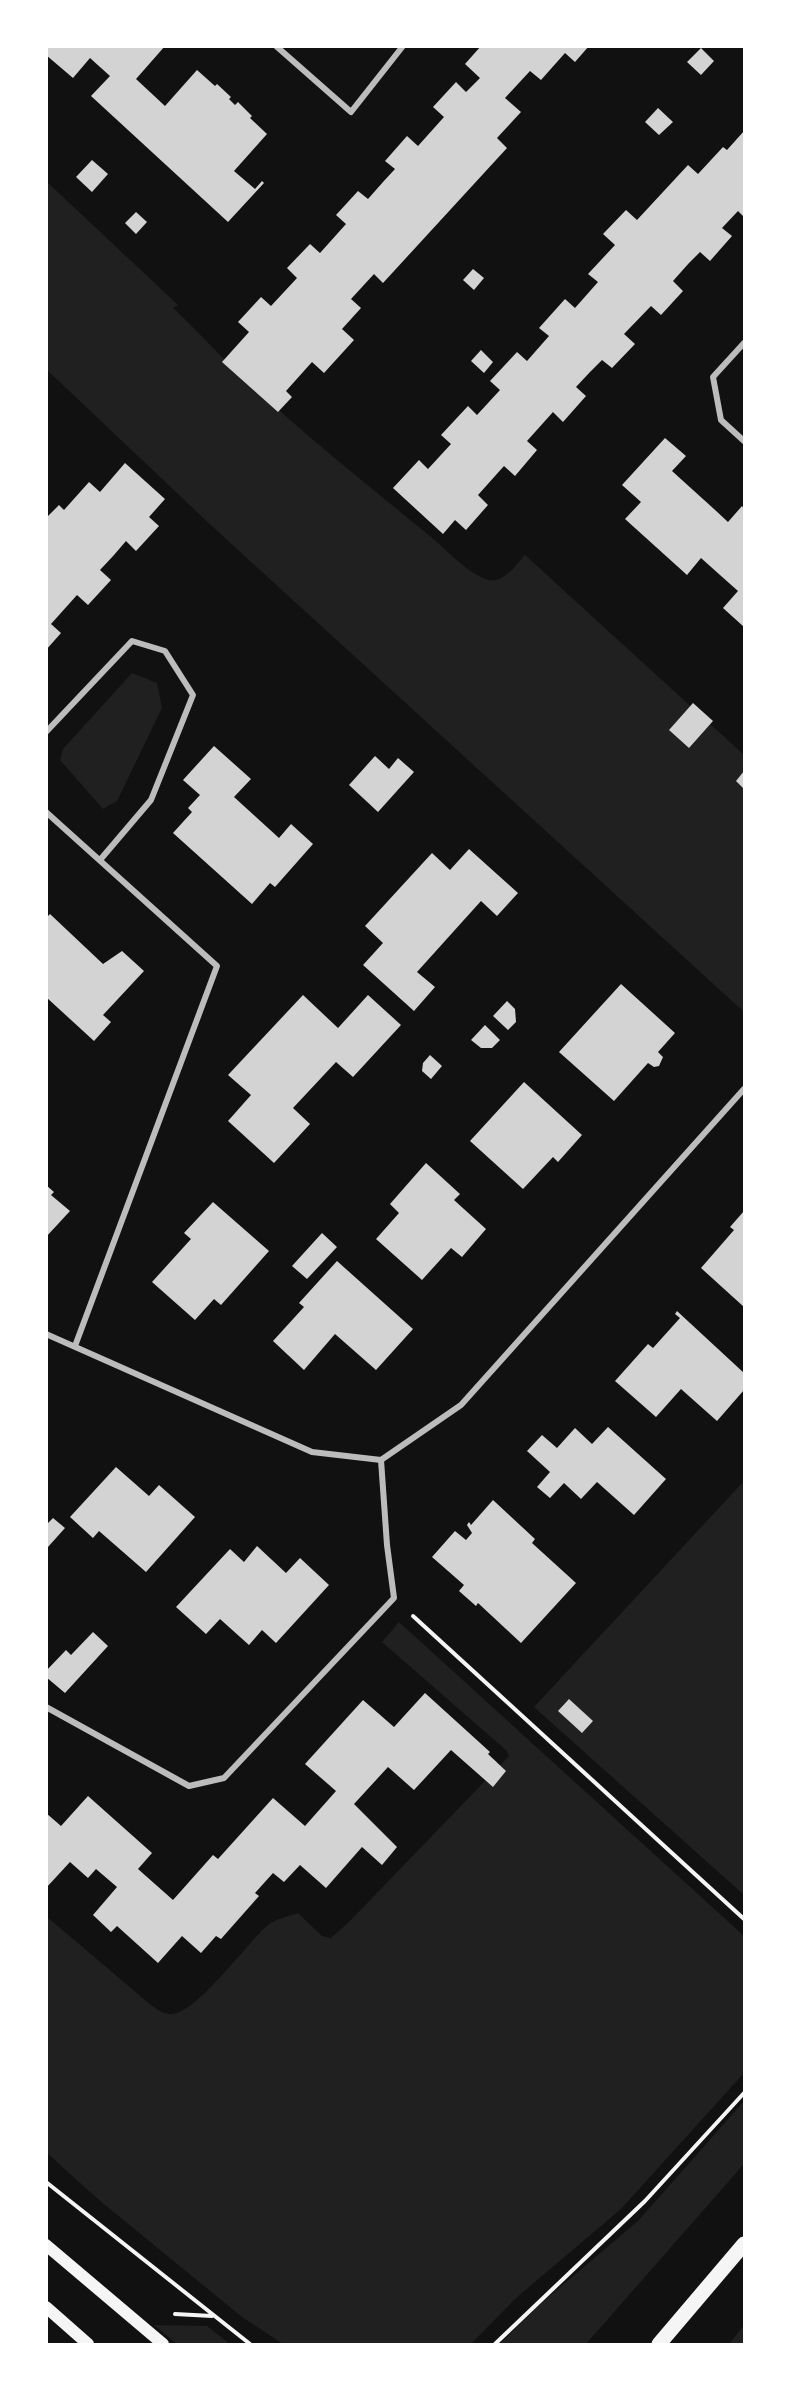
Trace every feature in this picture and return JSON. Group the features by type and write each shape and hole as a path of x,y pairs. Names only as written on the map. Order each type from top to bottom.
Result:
{"main road":[{"path":"659,2344 744,2244"},
{"path":"46,2245 163,2344"},
{"path":"46,2307 88,2344"}],"street":[{"path":"276,46 351,112 403,46"},
{"path":"744,342 713,377 721,420 744,441"},
{"path":"46,732 132,641 165,651 193,695 151,800 100,860"},
{"path":"46,812 217,966 75,1346"},
{"path":"46,1334 312,1452 381,1460 461,1405 744,1089"},
{"path":"46,1707 189,1786 224,1778 394,1598 387,1545 381,1460"}],"path":[{"path":"394,1598 744,1919"},
{"path":"495,2344 645,2201 744,2093"},
{"path":"46,2182 250,2344"}],"shaded area":[{"path":"46,181 178,305 173,308 238,373 458,561 482,578 494,580 505,576 525,555 744,755 744,1012 214,528 47,370"},
{"path":"132,673 157,683 162,708 117,801 103,809 60,760 63,749"},
{"path":"744,1481 744,1895 534,1707"},
{"path":"399,1622 744,1936 744,2073 621,2209 516,2298 471,2344 283,2344 242,2317 99,2200 47,2153 47,1917 151,2005 169,2014 183,2010 195,2002 274,1921 298,1913 322,1936 331,1938 509,1756 507,1751 382,1642"},
{"path":"744,2101 744,2164 586,2344 500,2344 538,2306 639,2220"},
{"path":"154,2325 207,2326 230,2344 177,2344"},
{"path":"744,2325 744,2344 729,2344"}],"building":[{"path":"46,46 165,46 136,79 165,106 197,70 215,86 217,84 231,97 229,99 235,105 238,102 252,116 250,118 267,134 234,171 255,189 262,181 264,183 228,222 91,96 110,76 90,58 73,78 46,55"},
{"path":"481,46 589,46 575,62 565,53 541,80 530,71 505,98 521,112 497,138 507,148 383,283 374,274 351,299 361,308 342,329 354,340 324,373 312,362 286,391 292,397 278,412 222,362 249,332 238,322 261,297 271,306 297,278 287,268 310,244 320,253 346,224 336,215 358,191 368,199 395,169 385,161 407,136 418,146 444,117 433,107 456,82 466,92 480,78 465,64"},
{"path":"701,48 714,61 701,75 687,62"},
{"path":"658,108 673,122 659,135 645,122"},
{"path":"744,131 744,217 738,211 722,228 732,236 710,261 700,252 689,263 673,281 683,291 661,315 651,306 624,334 635,344 612,368 602,360 576,387 586,396 563,422 553,412 527,441 537,450 515,476 504,466 478,495 488,505 466,530 455,520 443,534 393,488 419,460 428,469 451,444 441,435 468,406 477,415 500,390 490,381 517,352 527,361 549,336 539,328 565,299 575,308 598,282 588,274 615,245 603,234 626,210 637,220 688,165 698,174 723,147 727,150"},
{"path":"92,160 108,174 92,192 76,177"},
{"path":"136,212 147,222 136,234 125,223"},
{"path":"473,269 484,278 474,290 463,280"},
{"path":"481,350 493,362 484,373 471,361"},
{"path":"665,438 686,456 672,471 728,522 742,506 744,509 744,627 723,608 738,591 701,558 687,575 625,519 641,502 622,485"},
{"path":"125,463 165,499 149,517 159,526 136,551 126,541 100,570 111,580 88,605 77,595 51,624 61,633 46,650 46,518 59,505 64,510 89,482 100,492"},
{"path":"693,703 713,721 689,748 669,730"},
{"path":"214,746 251,779 234,797 279,838 291,824 313,844 275,887 270,883 252,904 173,833 192,812 188,808 200,795 183,780"},
{"path":"375,756 389,769 398,758 414,772 378,812 349,785"},
{"path":"744,771 744,789 736,781"},
{"path":"469,849 518,893 497,916 481,901 417,972 435,987 414,1011 363,965 383,943 365,926 432,853 450,870"},
{"path":"50,914 103,964 122,951 144,971 103,1015 111,1022 94,1041 46,997 46,918"},
{"path":"621,984 675,1033 658,1052 663,1057 659,1066 654,1067 648,1063 614,1101 559,1052"},
{"path":"303,995 338,1028 368,995 401,1025 353,1077 336,1062 293,1108 310,1124 274,1163 228,1121 251,1095 228,1075"},
{"path":"507,1001 515,1009 516,1022 508,1030 493,1016"},
{"path":"485,1025 500,1040 492,1048 481,1048 471,1040"},
{"path":"430,1055 442,1066 431,1079 422,1071 423,1063"},
{"path":"524,1082 582,1135 558,1162 553,1157 523,1189 470,1141"},
{"path":"426,1163 460,1194 454,1200 486,1229 462,1257 451,1248 422,1280 376,1239 399,1213 390,1204"},
{"path":"46,1185 54,1192 51,1195 70,1211 46,1237"},
{"path":"213,1202 269,1251 221,1305 214,1299 195,1320 152,1282 191,1239 184,1233"},
{"path":"744,1211 744,1307 701,1268 734,1230 730,1227"},
{"path":"322,1233 337,1247 307,1279 292,1266"},
{"path":"337,1261 413,1329 376,1370 335,1334 304,1370 273,1341 304,1307 299,1303"},
{"path":"677,1311 744,1373 744,1390 717,1421 681,1389 656,1417 615,1381 648,1344 653,1348 680,1318 675,1314"},
{"path":"608,1427 666,1479 634,1515 597,1482 581,1499 564,1483 550,1498 537,1487 550,1472 527,1451 542,1435 557,1448 575,1428 592,1444"},
{"path":"116,1467 149,1496 159,1485 195,1517 146,1572 99,1531 93,1538 70,1517"},
{"path":"493,1500 535,1539 532,1543 576,1583 521,1643 478,1603 476,1606 459,1591 464,1585 432,1557 455,1531 466,1540 472,1533 467,1525 469,1522 471,1525"},
{"path":"53,1518 65,1528 48,1547 46,1525"},
{"path":"257,1546 286,1573 300,1558 329,1585 276,1643 262,1630 249,1645 220,1619 206,1634 176,1607 230,1549 244,1562"},
{"path":"93,1632 108,1646 65,1693 46,1677 46,1671 66,1650 71,1655"},
{"path":"425,1693 490,1752 488,1754 506,1771 493,1787 451,1750 414,1790 388,1767 354,1804 397,1847 382,1865 362,1847 326,1888 300,1865 284,1882 273,1873 255,1893 259,1896 221,1939 216,1936 201,1953 182,1936 158,1963 117,1926 111,1932 93,1915 117,1887 96,1869 88,1878 70,1862 46,1888 46,1813 61,1826 88,1796 152,1853 138,1869 173,1900 213,1855 218,1859 273,1798 305,1826 336,1791 305,1764 363,1700 394,1727"},
{"path":"569,1699 593,1721 582,1733 558,1711"}]}
